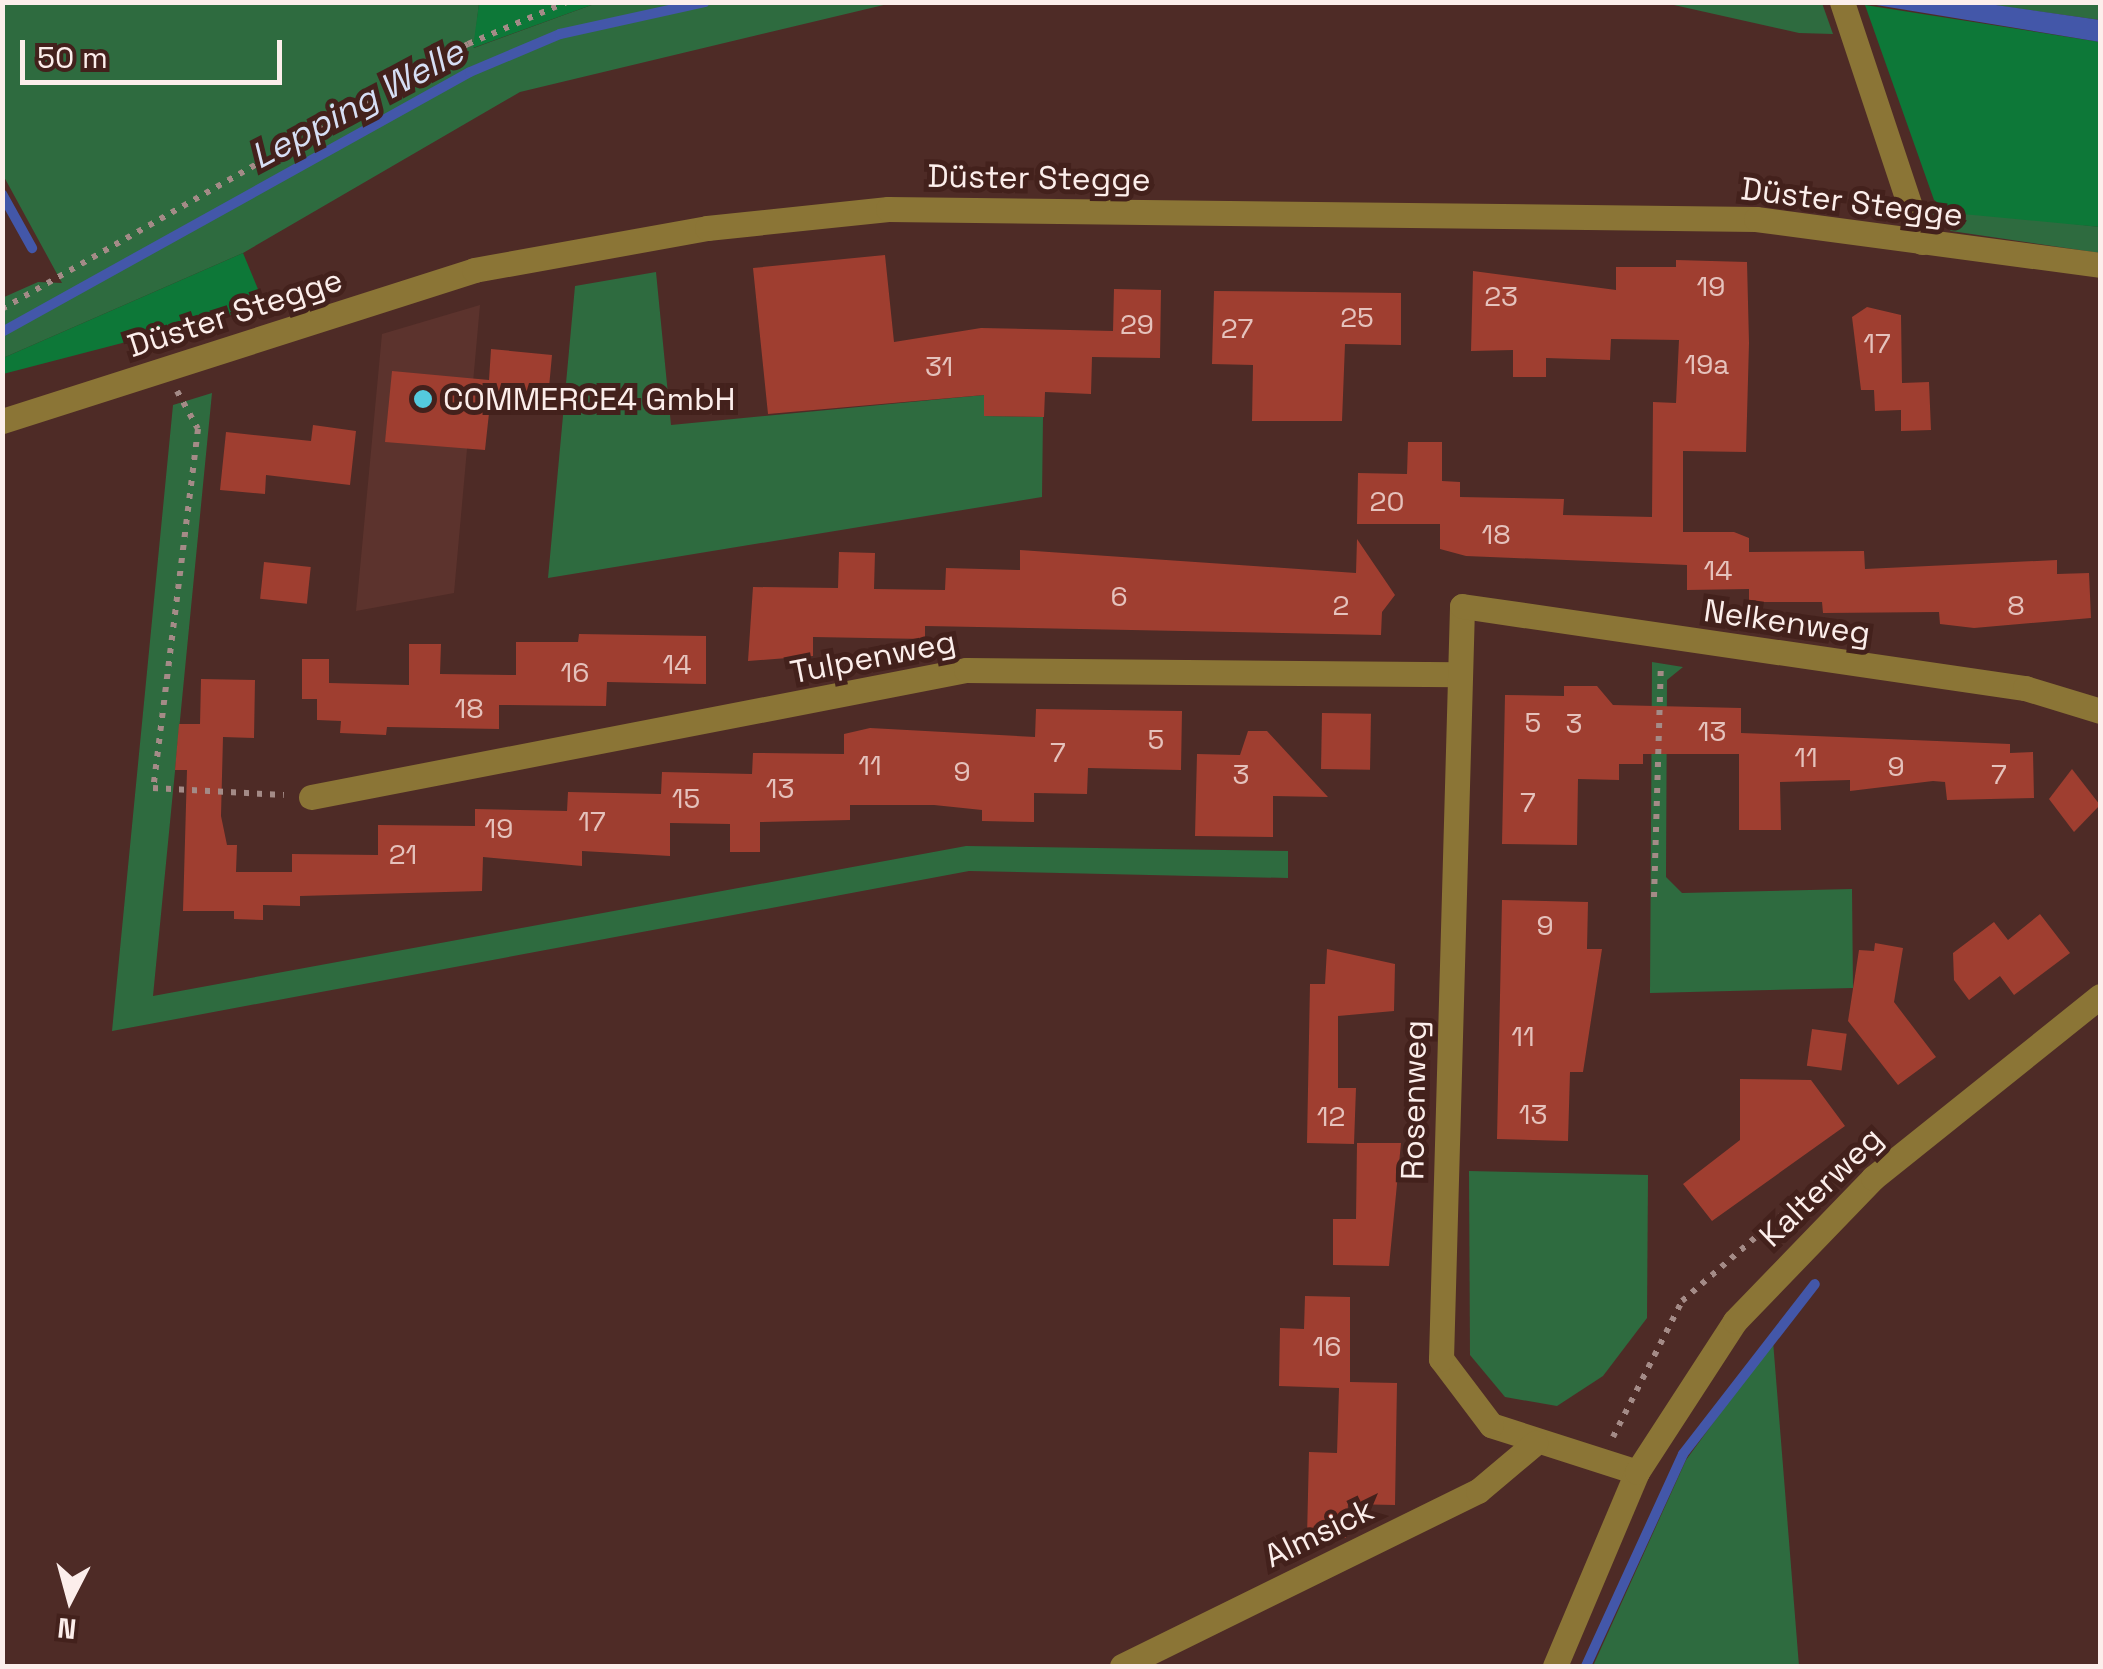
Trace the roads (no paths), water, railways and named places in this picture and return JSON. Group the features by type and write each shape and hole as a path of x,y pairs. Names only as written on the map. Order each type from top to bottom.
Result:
{"street":[{"path":"1846,11 1922,242"},
{"name":"Düster Stegge","path":"2,421 474,270 707,228 888,208 1756,219 2100,265"},
{"name":"Nelkenweg","path":"1462,606 2025,688 2100,711"},
{"name":"Rosenweg","path":"1462,606 1457,674 1440,1359 1491,1425 1535,1443 1636,1472"},
{"name":"Tulpenweg","path":"310,797 966,670 1457,674"},
{"name":"Kalterweg","path":"1555,1666 1636,1472 1735,1322 1834,1215 2100,996"},
{"name":"Almsick","path":"1122,1666 1478,1491 1535,1443"}],"water":[{"path":"1864,3 1982,3 2100,20 2100,42"}],"waterway":[{"name":"Lepping Welle","path":"2,332 470,72 560,34 705,2"},
{"path":"2,194 32,248"},
{"path":"1586,1666 1683,1454 1815,1284"}],"place":[{"name":"COMMERCE4 GmbH","path":"423,399"}]}
